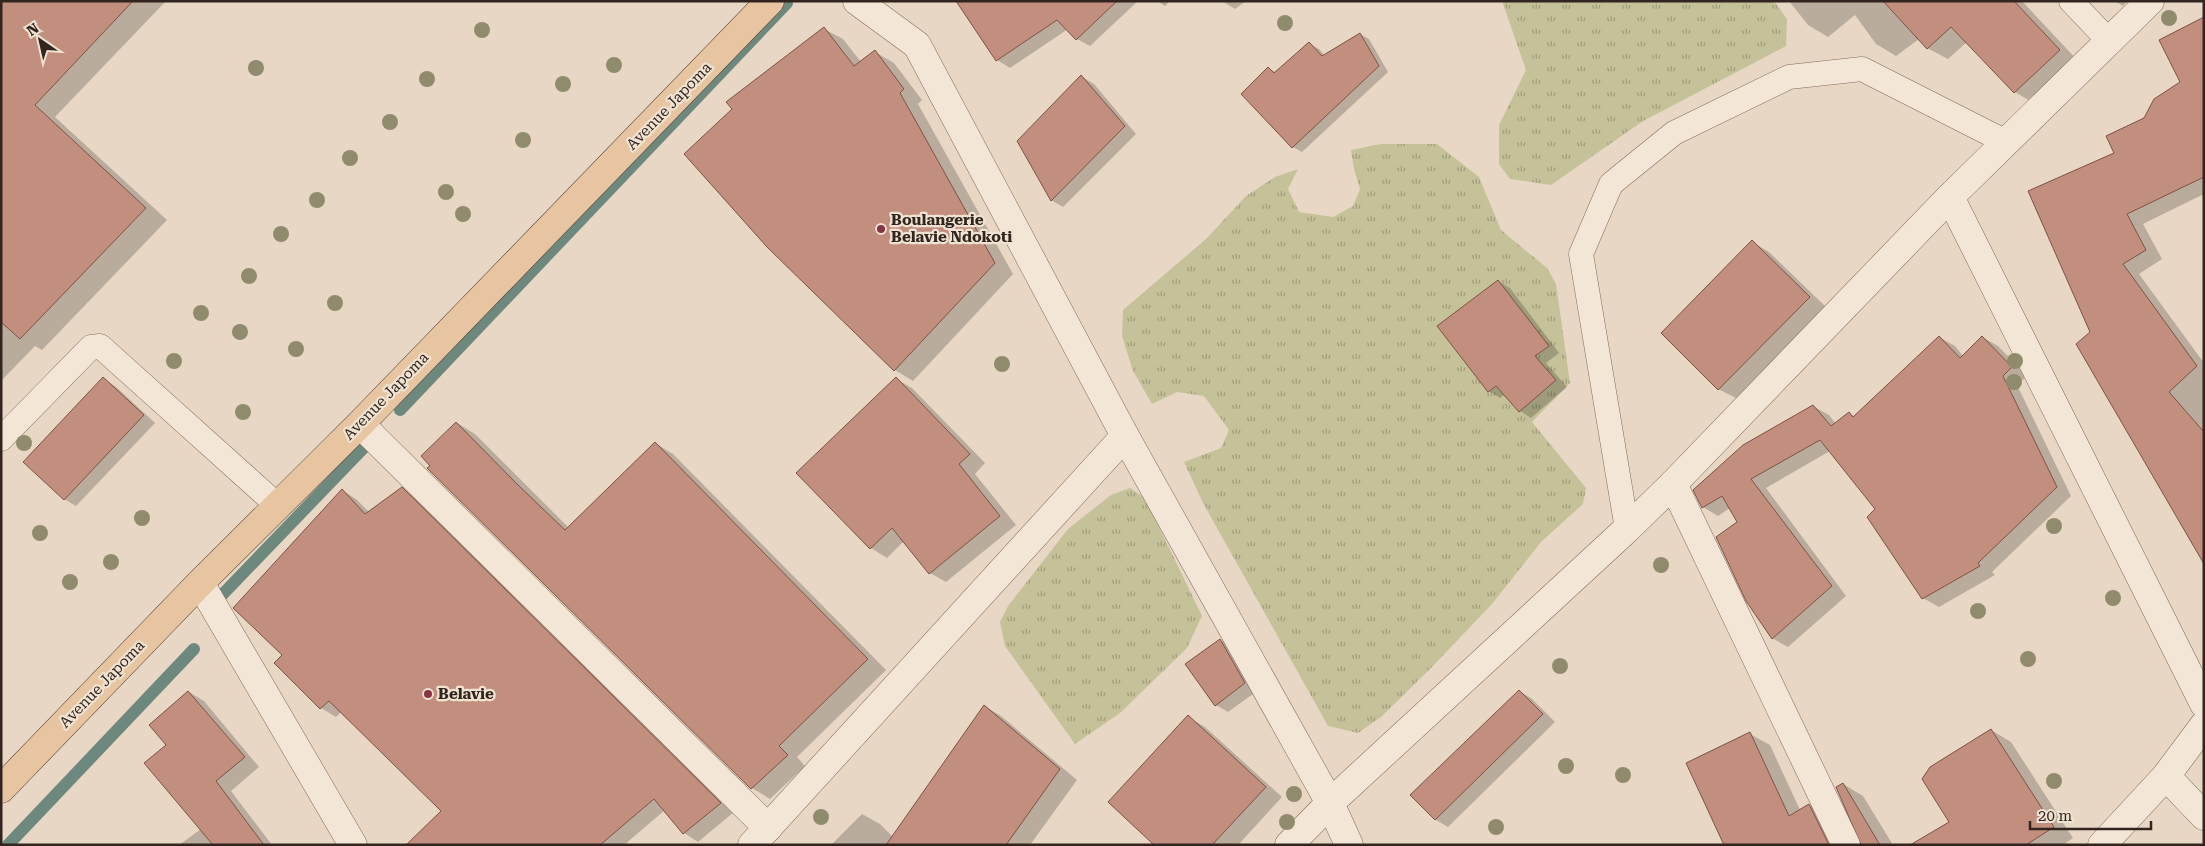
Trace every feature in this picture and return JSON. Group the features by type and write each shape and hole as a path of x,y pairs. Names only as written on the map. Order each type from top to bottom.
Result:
{"main road":[{"name":"Avenue Japoma","path":"1,790 200,583 360,424 770,1"}],"street":[{"path":"856,1 917,45 1126,436 1330,803 1349,845"},
{"path":"1289,845 1330,803 1627,529 1673,484 1950,197 2150,1"},
{"path":"1950,197 2204,704"},
{"path":"360,424 760,837 1126,436"},
{"path":"1673,484 1846,845"},
{"path":"200,583 353,845"},
{"path":"2102,845 2166,776 2204,725"},
{"path":"2166,776 2204,816"}],"lane":[{"path":"2071,1 2109,41"},
{"path":"1627,529 1582,254 1611,184 1674,133 1789,77 1862,69 2006,142"},
{"path":"1,439 91,347 100,346 277,505"}],"green space":[{"path":"1502,1 1774,1 1787,19 1786,46 1643,121 1551,185 1510,179 1499,164 1499,125 1526,70"},
{"path":"1381,144 1437,144 1479,177 1501,230 1547,268 1556,284 1570,383 1532,422 1586,488 1583,504 1541,542 1492,604 1381,717 1358,733 1328,726 1203,503 1184,462 1221,448 1229,430 1204,396 1177,392 1152,404 1133,371 1122,336 1123,310 1206,239 1246,196 1275,177 1298,169 1288,189 1299,212 1333,217 1353,206 1360,189 1351,150"},
{"path":"1130,488 1145,498 1202,616 1187,648 1120,713 1075,744 1005,646 1000,622 1008,606 1068,529 1111,495"}],"building":[{"path":"1,1 133,1 35,105 146,208 20,339 1,322"},
{"path":"956,1 1117,1 1076,40 1057,20 996,61"},
{"path":"1883,1 2014,1 2060,50 2014,93 1951,27 1927,49"},
{"path":"2204,17 2204,177 2127,214 2146,250 2123,264 2197,366 2169,392 2204,432 2204,564 2076,344 2090,332 2028,191 2114,153 2106,136 2144,118 2154,99 2180,82 2159,40"},
{"path":"824,27 854,66 875,50 904,89 900,93 995,263 894,371 767,247 684,154 732,109 726,102"},
{"path":"1360,33 1379,66 1292,148 1241,94 1268,67 1274,73 1309,42 1322,56"},
{"path":"1081,75 1125,126 1051,201 1017,141"},
{"path":"1752,240 1810,297 1718,390 1661,333"},
{"path":"1498,280 1549,346 1535,356 1556,380 1519,412 1496,386 1488,392 1437,326"},
{"path":"1939,336 1960,358 1982,336 2012,367 2003,376 2057,487 1978,563 1980,566 1922,599 1867,517 1875,509 1820,440 1751,479 1832,586 1772,639 1746,601 1716,537 1737,522 1722,496 1702,508 1693,490 1743,445 1813,405 1831,426 1849,412 1853,417"},
{"path":"103,377 144,415 64,500 23,462"},
{"path":"896,377 970,454 959,464 1000,516 929,574 892,528 870,549 796,473"},
{"path":"456,422 565,530 655,442 868,659 779,746 788,755 751,789 427,468 430,466 421,456"},
{"path":"402,487 721,803 683,834 654,799 600,845 406,845 441,811 329,701 320,709 274,663 282,655 233,608 342,489 365,514"},
{"path":"1220,639 1245,683 1215,706 1185,664"},
{"path":"1519,690 1543,714 1435,820 1410,795"},
{"path":"188,691 245,757 216,781 264,845 213,845 144,763 166,745 149,725"},
{"path":"984,705 1060,769 1006,845 886,845"},
{"path":"1188,715 1266,787 1212,845 1154,845 1108,802"},
{"path":"1991,729 2054,827 2026,845 1910,845 1949,822 1922,779 1930,767"},
{"path":"1750,732 1789,816 1809,804 1829,845 1724,845 1686,763"},
{"path":"1843,783 1880,845 1861,845 1836,787"}],"waterway":[{"path":"400,410 787,3"},
{"path":"222,595 376,435"},
{"path":"8,845 194,649"}],"place":[{"name":"Boulangerie Belavie Ndokoti","path":"881,229"},
{"name":"Belavie","path":"428,694"}]}
